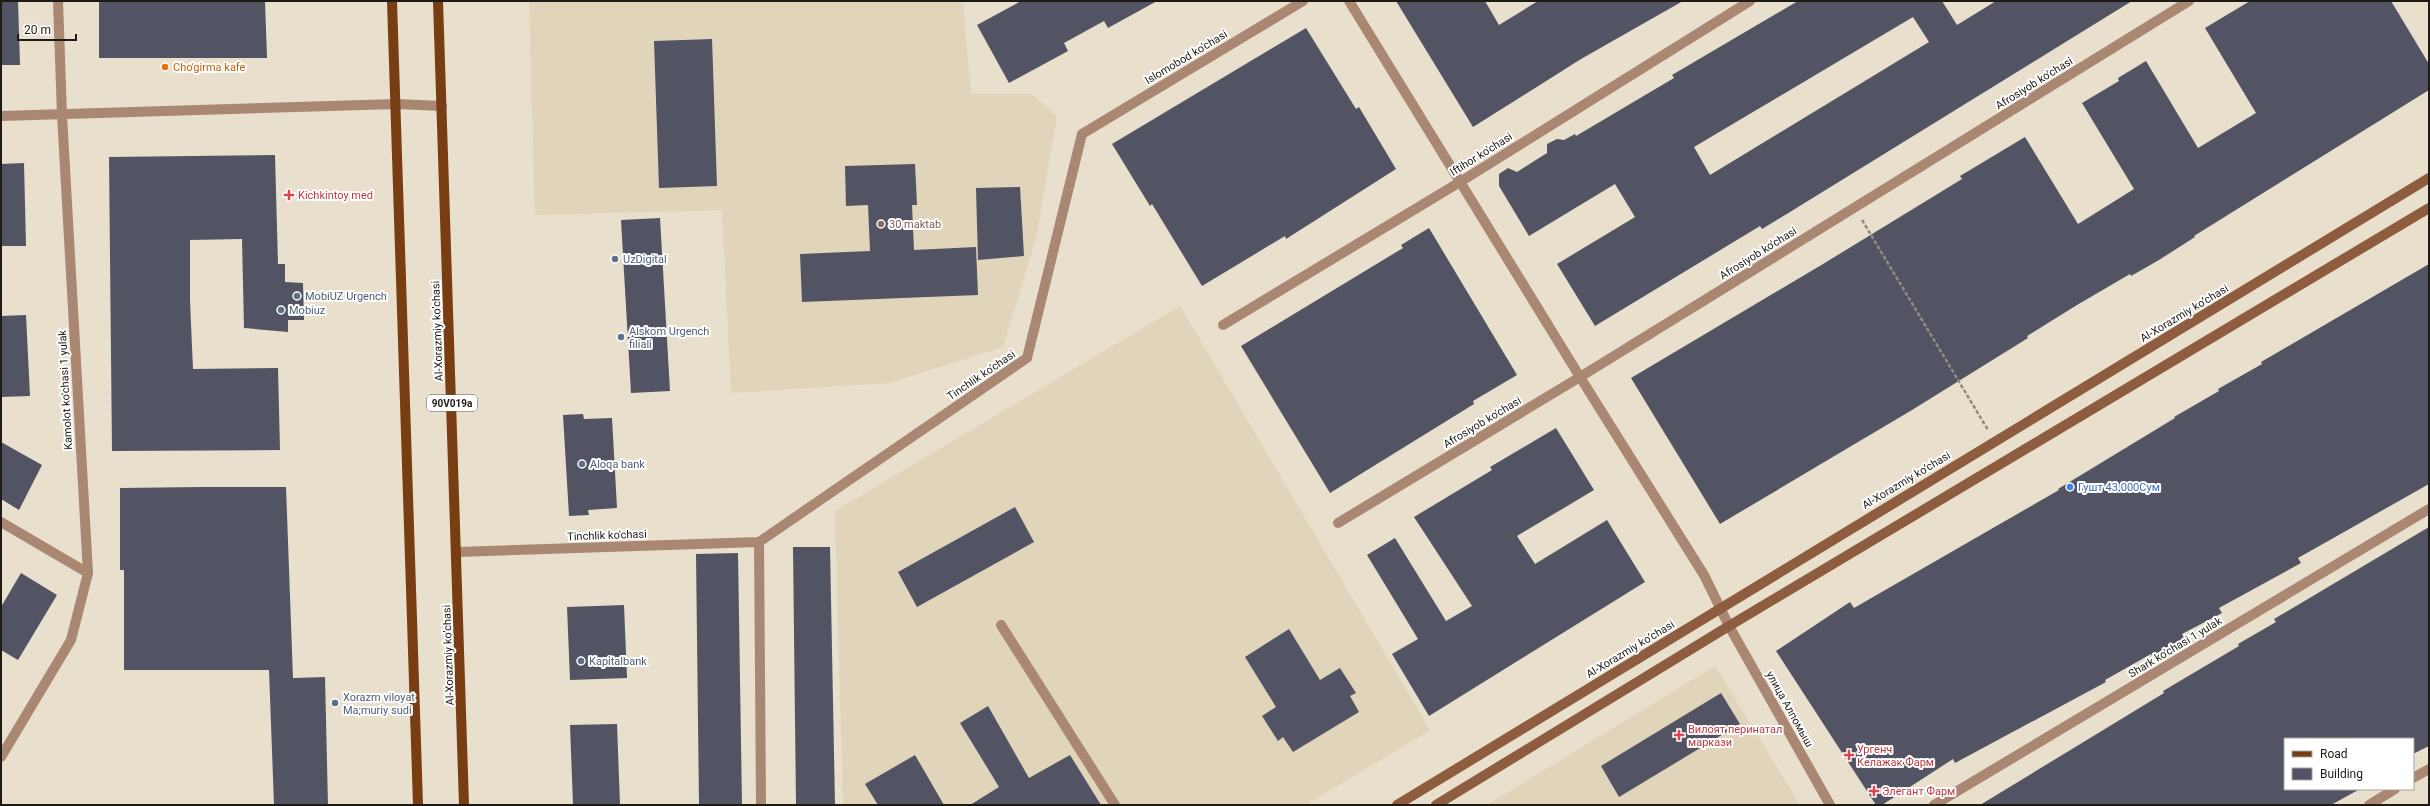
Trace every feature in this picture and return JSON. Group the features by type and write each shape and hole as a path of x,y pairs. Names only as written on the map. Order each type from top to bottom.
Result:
{"main road":[{"path":"392,1 418,805"},
{"name":"Al-Xorazmiy ko’chasi","path":"438,1 464,805"},
{"name":"Al-Xorazmiy ko’chasi","path":"1397,805 1720,607 2429,178"},
{"path":"1436,805 1729,626 2429,208"}],"street":[{"name":"Kamolot ko'chasi 1 yulak","path":"1,757 71,640 88,573 62,115 58,1"},
{"name":"Islomobod ko'chasi","path":"1082,134 1303,1"},
{"name":"улица Алпомыш","path":"1349,1 1580,377 1704,575 1729,626 1830,805"},
{"name":"Iftihor ko'chasi","path":"1223,325 1460,182 1750,1"},
{"name":"Afrosiyob ko'chasi","path":"1338,523 1580,377 2189,1"},
{"path":"1,116 396,104 442,106"},
{"name":"Tinchlik ko'chasi","path":"457,552 759,542 1028,358 1082,134"},
{"name":"Shark ko'chasi 1 yulak","path":"1934,805 2429,509"},
{"path":"1,522 88,573"},
{"path":"759,542 761,805"},
{"path":"1001,625 1115,805"},
{"path":"2414,777 2429,769"},
{"path":"2369,805 2393,790"}],"path":[{"path":"1854,208 1995,441"}],"shaded area":[{"path":"529,1 963,1 971,94 1032,94 1057,116 1036,238 1003,347 889,383 731,393 722,210 535,215"},
{"path":"1180,306 1430,730 1305,805 843,805 835,511"},
{"name":"Вилоят перинатал маркази","path":"1715,666 1800,805 1487,805"}],"building":[{"path":"1,1 18,1 20,65 1,65"},
{"path":"99,1 265,1 267,58 99,58"},
{"path":"1021,1 1157,1 1108,28 1104,21 1064,43 1068,51 1009,83 977,25"},
{"path":"1396,1 1485,1 1499,25 1538,1 1683,1 1581,59 1473,127"},
{"path":"1798,1 1942,1 1957,25 1996,1 2132,1 1762,229 1760,226 1595,326 1557,264 1635,217 1615,184 1529,236 1499,186 1499,174 1508,168 1517,172 1547,153 1547,144 1557,139 1564,140 1575,134 1576,136 1674,78 1672,75","holes":["1913,17 1929,42 1710,175 1694,147"]},
{"path":"2250,1 2391,1 2429,64 2429,90 2194,236 2195,237 2159,260 2131,276 2130,274 2077,305 2027,336 2028,338 1912,410 1720,524 1631,378 1823,264 1962,179 1960,176 2025,137 2078,224 2134,189 2082,103 2119,81 2118,78 2146,61 2198,148 2256,113 2205,28"},
{"path":"1306,28 1356,109 1359,107 1396,169 1286,239 1285,236 1202,286 1152,204 1150,206 1112,144"},
{"path":"712,39 717,186 659,188 654,41"},
{"path":"275,155 278,264 285,264 285,282 303,283 304,320 288,320 288,332 244,328 242,239 190,240 190,301 193,369 278,368 280,450 112,451 109,157"},
{"path":"24,163 26,246 1,246 1,164"},
{"path":"915,164 917,205 912,205 914,250 976,247 978,295 802,302 800,254 870,251 868,205 846,206 845,166"},
{"path":"1020,187 1024,256 978,260 976,188"},
{"path":"660,218 670,391 631,393 621,220"},
{"path":"1429,228 1517,375 1473,401 1474,404 1330,493 1241,346 1403,248 1401,245"},
{"path":"2429,264 2429,484 2298,558 2301,563 2219,608 2222,613 2182,634 2184,638 2152,656 2151,654 2105,680 2106,682 1955,763 1953,759 1882,805 1876,805 1776,651 1850,602 1854,608 2059,490 2058,489 2175,418 2174,417 2219,391 2218,389 2262,364 2261,362"},
{"path":"26,315 30,396 1,397 1,316"},
{"path":"583,414 584,419 612,418 617,508 588,510 589,515 569,516 563,415"},
{"path":"1556,428 1594,490 1517,536 1535,564 1607,520 1645,582 1429,716 1392,654 1418,639 1367,555 1395,538 1446,621 1472,606 1414,517 1492,470 1490,467"},
{"path":"1,442 42,465 19,510 1,499"},
{"path":"286,487 293,678 325,677 328,805 274,805 269,670 124,670 124,570 120,570 120,488"},
{"path":"1015,507 1034,542 917,607 898,572"},
{"path":"2429,527 2429,746 2414,754 2414,738 2284,738 2284,790 2358,790 2331,805 1980,805 2164,693 2163,691 2239,646 2238,644 2276,622 2274,619"},
{"path":"793,547 830,547 835,805 796,805"},
{"path":"738,553 742,805 699,805 696,554"},
{"path":"21,573 57,595 18,660 1,650 1,607"},
{"path":"624,605 627,678 570,680 567,607"},
{"path":"1289,629 1320,680 1340,668 1356,693 1350,696 1359,712 1293,752 1283,737 1278,741 1262,716 1276,707 1245,657"},
{"path":"1721,693 1740,724 1619,797 1601,766"},
{"path":"988,706 1029,778 1070,755 1101,805 970,805 999,787 960,723"},
{"path":"617,724 620,805 573,805 570,725"},
{"path":"915,755 944,805 878,805 865,784"}],"place":[{"name":"Cho'girma kafe","path":"165,67"},
{"name":"Kichkintoy med","path":"289,195"},
{"name":"30 maktab","path":"881,224"},
{"name":"UzDigital","path":"615,259"},
{"name":"MobiUZ Urgench","path":"297,296"},
{"name":"Mobiuz","path":"281,310"},
{"name":"Alskom Urgench filiali","path":"621,337"},
{"name":"Aloqa bank","path":"582,464"},
{"name":"Гушт 43.000Сум","path":"2070,487"},
{"name":"Kapitalbank","path":"581,661"},
{"name":"Xorazm viloyat Ma;muriy sudi","path":"335,703"},
{"name":"Вилоят перинатал маркази","path":"1679,735"},
{"name":"Ургенч Келажак Фарм","path":"1849,755"},
{"name":"Элегант Фарм","path":"1874,791"}]}
